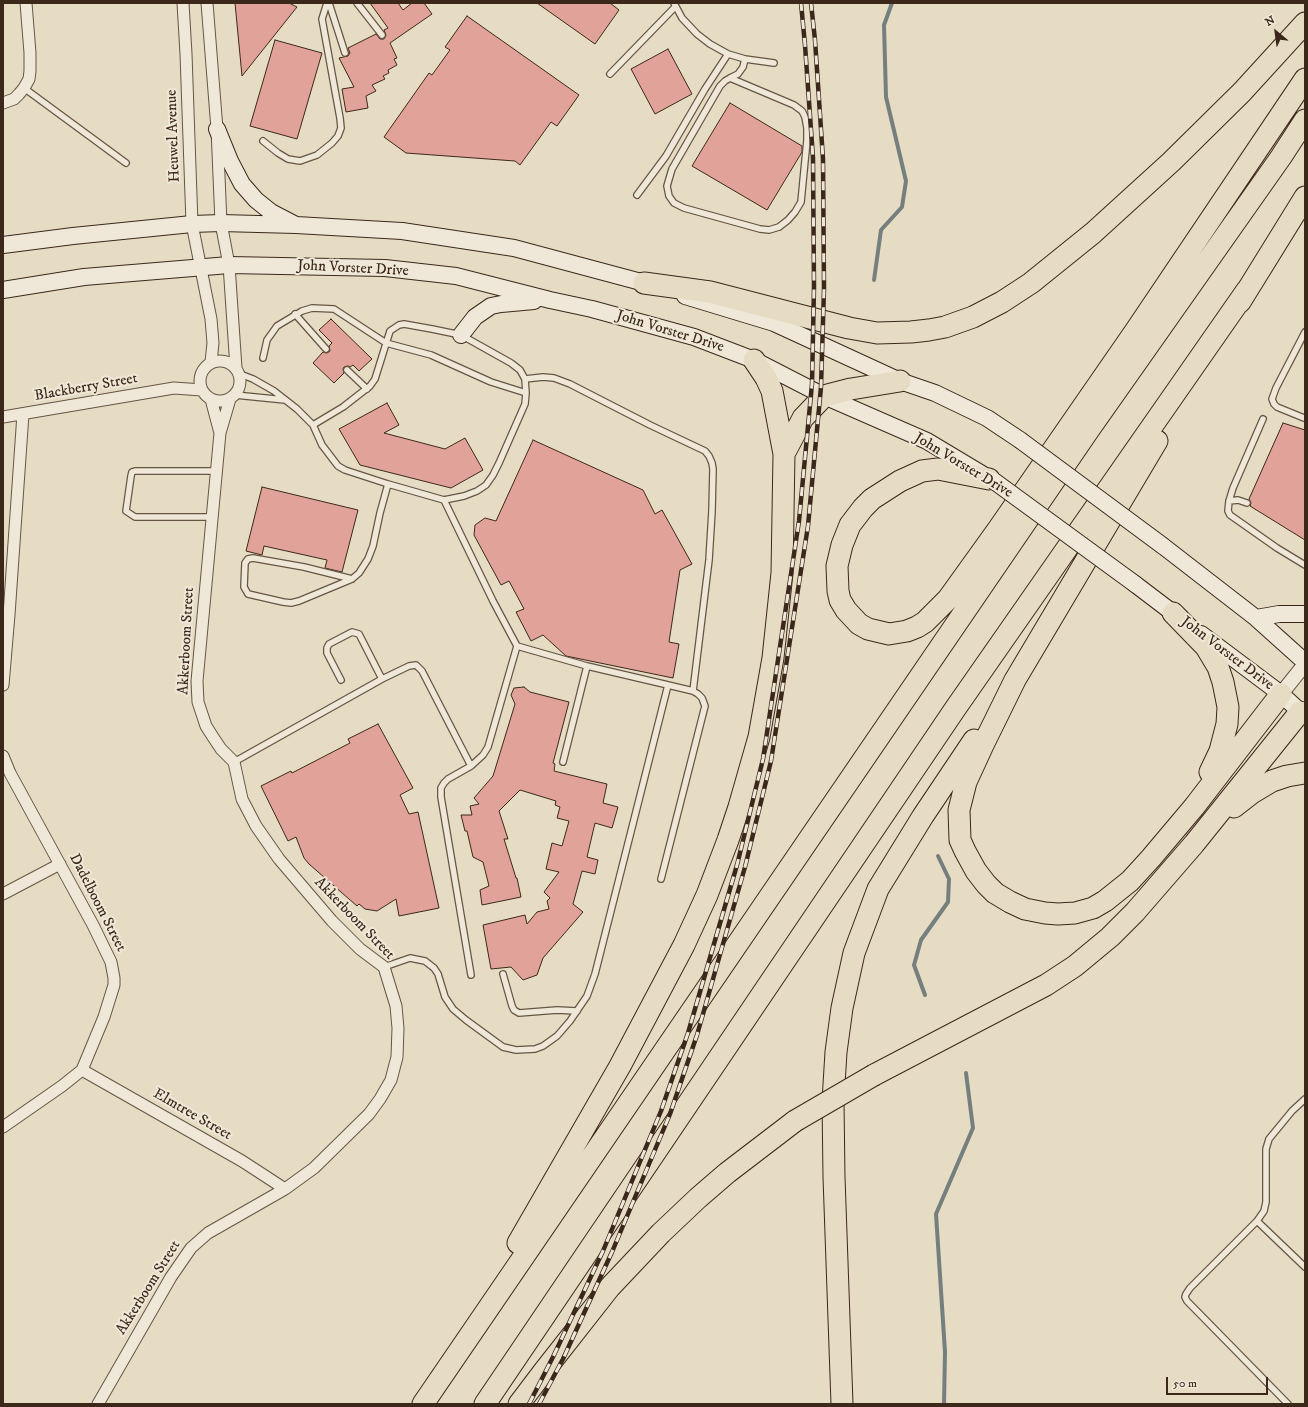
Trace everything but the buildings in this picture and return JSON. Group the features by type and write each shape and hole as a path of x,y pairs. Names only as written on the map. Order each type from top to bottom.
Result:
{"highway":[{"path":"644,283 710,292 849,328 877,333 929,330 945,327 973,317 1002,302 1031,282 1093,233 1171,162 1237,97 1305,23"},
{"path":"991,480 938,469 922,471 900,481 872,499 863,508 850,525 842,545 837,566 838,591 840,600 846,610 859,624 868,629 889,634 907,631 925,622 948,599 1136,330 1305,79"},
{"path":"423,1404 1079,444 1281,157 1305,120"},
{"path":"842,1404 834,1185 833,1101 836,1052 842,1008 854,953 878,889 923,816 1015,680 1247,290 1305,197"},
{"path":"485,1404 950,716 1247,290"},
{"path":"416,1404 489,1292 620,1066 684,945 707,895 739,807 759,737 766,704 775,645 782,573 784,454 772,391 766,378 754,360"},
{"path":"784,454 803,418 824,396 851,389 900,381"},
{"path":"1173,613 1206,647 1218,667 1223,682 1228,707 1227,724 1220,751 1194,807"},
{"path":"1015,680 966,782 959,810 960,840 976,871 995,893 1025,909 1045,913 1075,913 1093,908 1105,901 1130,881 1194,807 1281,694"},
{"path":"519,1404 610,1287 661,1233 727,1173 795,1121 874,1075 1031,993 1075,966 1110,936 1135,912 1194,844 1303,711"},
{"path":"1194,844 1241,801 1252,793 1272,781 1287,776 1305,773"}],"main road":[{"path":"217,129 230,161 242,184 256,200 271,212 296,225"},
{"path":"3,245 73,236 192,224 221,223 296,225 402,231 514,248 644,283 774,324 900,381 935,393 986,418 1020,440 1163,546 1256,618 1305,663"},
{"name":"John Vorster Drive","path":"3,290 84,277 200,266 229,265 385,268 456,276 592,309 694,337 754,360 824,396 927,441 991,480 1135,584 1303,711"},
{"path":"461,335 475,317 491,306 515,302 550,300"},
{"path":"1256,618 1279,614 1305,614"}],"street":[{"path":"3,103 14,99 24,88 30,71 26,3"},
{"name":"Heuwel Avenue","path":"182,3 186,54 192,224 200,266"},
{"path":"207,3 217,129 221,223 229,265 238,371 241,381 240,388 232,397 223,401 211,399 202,390 200,377 202,371 211,362 218,360 225,361 231,363 238,371"},
{"path":"200,266 208,302 212,331 211,362"},
{"name":"Blackberry Street","path":"174,388 200,377"},
{"name":"Blackberry Street","path":"3,417 174,388 202,390"},
{"name":"Akkerboom Street","path":"98,1404 171,1277 191,1248 208,1233 285,1189 314,1168 334,1150 369,1114 386,1091 391,1080 397,1057 398,1017 384,967 347,937 297,880 256,826 244,804 234,762 221,748 206,726 201,711 197,694 197,681 216,471 220,433 232,397"},
{"name":"Akkerboom Street","path":"211,399 220,433"},
{"path":"3,685 6,616 23,414"},
{"path":"1281,694 1305,663"},
{"name":"Dadelboom Street","path":"3,756 10,772 111,962 114,985 104,1017 82,1070"},
{"path":"3,894 60,864"},
{"path":"3,1127 67,1083 82,1070"},
{"name":"Elmtree Street","path":"82,1070 242,1161 285,1189"}],"lane":[{"path":"328,3 345,53"},
{"path":"264,141 288,159 300,161 317,156 338,136 341,128 340,118 322,19 328,3"},
{"path":"357,3 382,35"},
{"path":"610,74 675,5 682,18 697,34 710,44 728,54 745,59 774,64"},
{"path":"637,195 666,156 728,54"},
{"path":"730,78 794,105 802,111 805,117 807,140 801,202 788,220 779,227 769,230 760,229 684,208 674,203 669,196 667,186 672,169 720,86 730,78 738,74 741,71 745,59"},
{"path":"24,88 126,163"},
{"path":"263,358 267,340 277,326 295,314 312,308 334,309 386,343 431,355 491,382 526,393"},
{"path":"295,314 326,349"},
{"path":"238,371 266,386 297,409 312,425 322,445 338,466 345,470 388,484 444,500 464,496 477,491 486,485 493,475 525,404 525,380 520,370 515,366 461,335 447,331 404,324 399,325 390,331 375,379 367,389 343,407 312,425"},
{"path":"1304,418 1277,406 1274,404 1272,399 1276,388 1305,332"},
{"path":"347,370 367,389"},
{"path":"525,380 543,377 554,378 570,384 705,451 709,456 713,470 709,560 693,691"},
{"path":"232,397 285,400"},
{"path":"1263,419 1229,501 1228,511 1230,516 1305,565"},
{"path":"212,517 135,517 126,511 132,472 216,471"},
{"path":"352,579 253,558 248,559 245,563 244,588 248,594 291,603 352,579 364,566 373,546 388,484"},
{"path":"444,500 493,601 517,646 488,747 483,755 471,766 444,783 441,788 471,975"},
{"path":"1229,501 1238,500 1247,503"},
{"path":"341,680 327,653 327,648 329,644 352,632 359,634 382,679"},
{"path":"517,646 587,666 693,691 700,695 705,706 661,879"},
{"path":"234,762 382,679 416,664 422,671 471,766"},
{"path":"563,762 587,666"},
{"path":"384,967 410,958 425,962 434,968 438,974 445,997 453,1008 503,1047 521,1050 534,1049 543,1046 557,1036 577,1011 589,990 599,960 668,685"},
{"path":"503,974 512,1006 514,1010 519,1013 557,1010 577,1011"},
{"path":"1288,1404 1187,1301 1186,1294 1190,1288 1257,1221 1264,1211 1266,1202 1266,1149 1269,1139 1292,1111 1305,1099"},
{"path":"1257,1221 1305,1267"}],"waterway":[{"path":"874,280 881,230 902,207 906,181 886,97 884,25 892,3"},
{"path":"925,995 914,965 921,940 948,902 949,879 938,856"},
{"path":"944,1404 945,1352 936,1214 973,1128 966,1073"}],"railway":[{"path":"529,1404 603,1251 661,1111 688,1033 737,865 763,759 799,521 812,384 814,287 813,158 801,3"},
{"path":"539,1404 563,1359 612,1252 670,1114 697,1035 745,867 771,761 808,526 821,387 824,289 823,159 811,3"}]}
